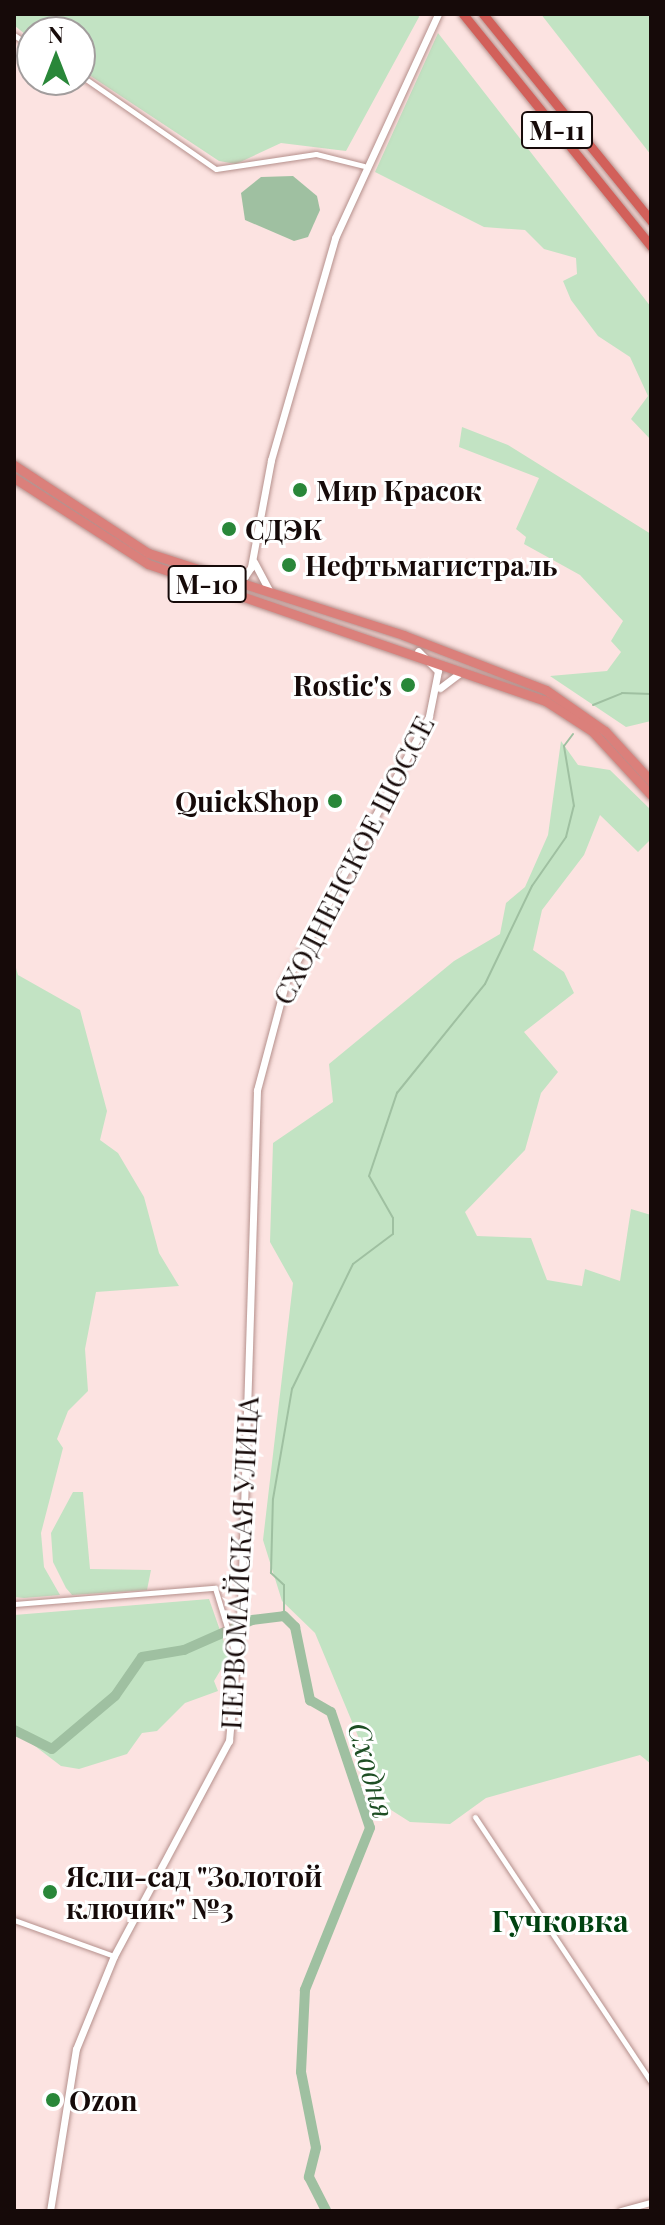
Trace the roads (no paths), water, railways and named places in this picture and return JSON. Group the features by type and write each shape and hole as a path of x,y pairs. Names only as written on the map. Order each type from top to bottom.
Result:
{"highway":[{"name":"М-11","path":"463,14 651,246"},
{"name":"М-11","path":"483,14 651,221"},
{"name":"М-10","path":"14,465 130,543 546,690 605,731 651,781"},
{"name":"М-10","path":"14,478 148,564 418,651 476,672 568,714 651,795"}],"main road":[{"path":"222,576 245,576 253,560 271,460 314,305 364,166 438,14"},
{"path":"253,560 269,590"},
{"name":"СХОДНЕНСКОЕ ШОССЕ","path":"418,651 438,671 435,697"},
{"name":"СХОДНЕНСКОЕ ШОССЕ","path":"256,1262 255,1102 275,1008 435,697 449,676 476,672"},
{"name":"ПЕРВОМАЙСКАЯ УЛИЦА","path":"50,2211 69,2076 114,1956 226,1749 241,1605 256,1262"}],"street":[{"path":"96,86 216,169 316,154 364,166"},
{"path":"14,1604 215,1588 235,1641"},
{"path":"475,1817 651,2082"},
{"path":"14,1920 114,1956"},
{"path":"621,2211 651,2203"}],"waterway":[{"path":"593,705 622,693 651,694"},
{"path":"284,1616 284,1585 271,1573 273,1499 292,1389 353,1264 393,1234 393,1218 369,1176 397,1093 485,984 532,886 566,837 574,806 564,746 573,734"},
{"name":"Сходня","path":"14,1730 52,1749 115,1696 142,1657 184,1650 252,1620 284,1616 295,1627 310,1700 331,1712 370,1828 305,1990 301,2072 316,2148 309,2177 326,2211"}],"place":[{"name":"Мир Красок","path":"300,490"},
{"name":"СДЭК","path":"229,529"},
{"name":"Нефтьмагистраль","path":"289,565"},
{"name":"Rostic's","path":"408,685"},
{"name":"QuickShop","path":"335,801"},
{"name":"Ясли-сад \"Золотой ключик\" №3","path":"50,1892"},
{"name":"Ozon","path":"53,2100"}],"district":[{"name":"Гучковка","path":"560,1920"}]}
